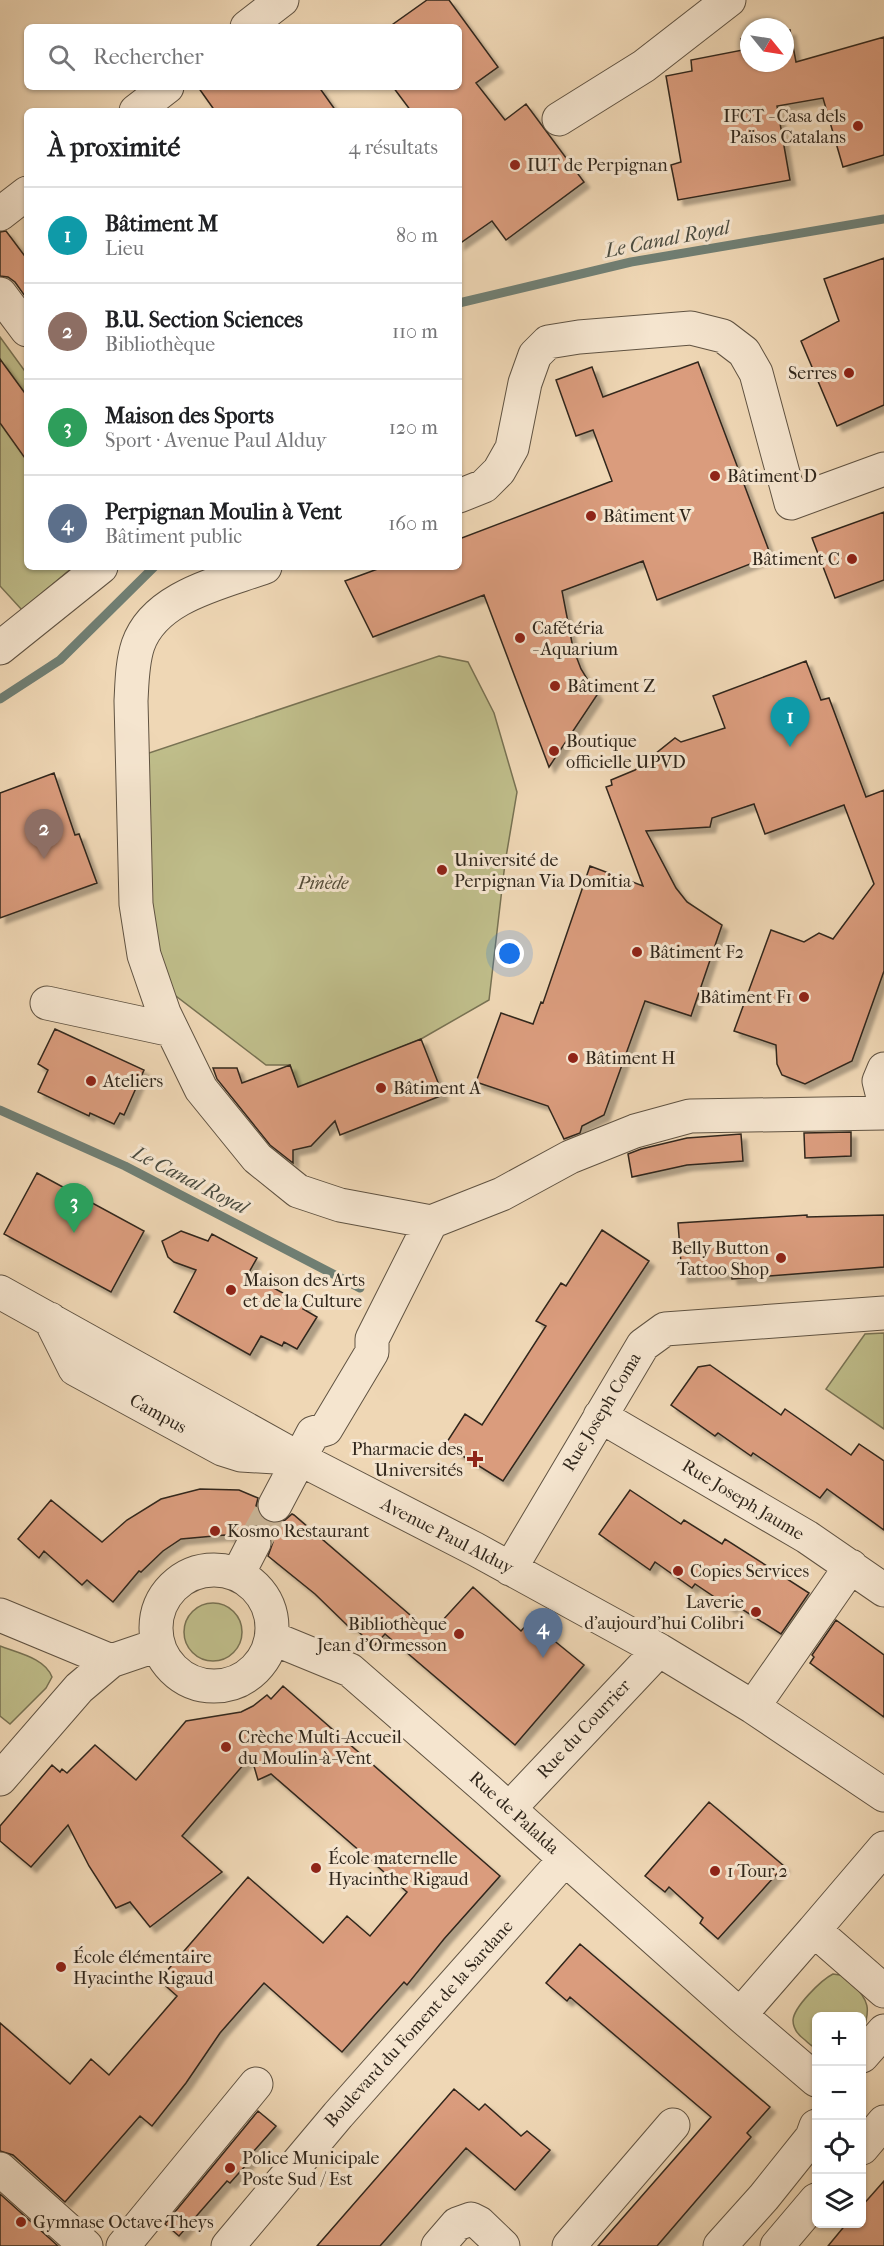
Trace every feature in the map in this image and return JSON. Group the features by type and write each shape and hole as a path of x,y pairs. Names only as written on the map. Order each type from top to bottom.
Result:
{"street":[{"path":"251,24 282,0"},
{"path":"559,119 644,66 712,5"},
{"path":"139,108 163,90"},
{"path":"0,214 24,195"},
{"path":"0,294 24,326"},
{"path":"462,495 484,486 499,471 512,448 525,383 535,355 548,342 579,337 691,328 723,336 744,352 756,373 791,503 884,469"},
{"path":"0,648 97,570"},
{"path":"257,570 178,599 156,616 138,644 132,676 131,701 136,904 144,955 164,1013 201,1089 257,1158 297,1191 340,1205 430,1222 502,1194 570,1157 635,1131 690,1116 884,1113"},
{"path":"47,1003 172,1030"},
{"path":"884,1069 879,1081 884,1101"},
{"path":"275,1504 306,1446 326,1429 372,1353 372,1340 430,1222"},
{"name":"Avenue Paul Alduy","path":"0,1292 306,1446 510,1569 659,1650 753,1707 884,1795"},
{"name":"Rue Joseph Coma","path":"510,1569 643,1345 665,1329 884,1313"},
{"name":"Rue Joseph Jaume","path":"600,1416 768,1514 851,1566 884,1590"},
{"path":"238,1574 254,1543"},
{"path":"753,1707 851,1566"},
{"path":"219,1569 238,1574 254,1584 266,1600 272,1618 272,1638 265,1656 252,1672 236,1682 217,1686 198,1684 180,1676 166,1663 158,1645 155,1626 159,1607 168,1591 182,1578 200,1571 219,1569"},
{"path":"0,1615 111,1660"},
{"name":"Rue de Palalda","path":"272,1638 350,1670 812,2077"},
{"path":"0,1779 79,1688 111,1660 158,1645"},
{"name":"Rue du Courrier","path":"509,1809 659,1650"},
{"path":"740,2015 884,1848"},
{"name":"Boulevard du Foment de la Sardane","path":"228,2246 338,2115 565,1859"},
{"path":"814,1930 884,1991"},
{"path":"866,2051 884,2031"},
{"path":"123,2246 256,2084"},
{"path":"866,2142 884,2122"},
{"path":"569,2246 673,2125"},
{"path":"720,2246 764,2197 812,2137"},
{"path":"0,2169 86,2246"},
{"path":"777,2246 812,2205"},
{"path":"438,2246 457,2224 471,2218 503,2246"}],"green space":[{"path":"0,337 24,370 24,570 69,570 22,610 0,586"},
{"name":"Pinède","path":"439,656 468,662 494,713 517,792 505,863 489,1000 421,1039 298,1090 290,1065 266,1065 172,993 136,904 140,756"},
{"path":"884,1333 884,1429 826,1389 865,1334"},
{"path":"213,1603 229,1608 237,1616 242,1632 237,1648 229,1656 213,1661 197,1656 189,1648 184,1632 189,1616 197,1608"},
{"path":"0,1646 37,1661 48,1670 52,1677 46,1688 10,1724 0,1716"},
{"path":"833,1974 847,1976 866,2003 867,2016 866,2020 866,2012 812,2012 812,2046 798,2034 793,2020 798,2008 822,1982"}],"building":[{"name":"IUT de Perpignan","path":"427,0 449,0 498,67 476,83 505,120 526,104 584,182 506,240 492,221 462,242 462,108 409,108 395,90 462,90 462,24 393,24"},
{"path":"884,37 884,155 843,167 823,98 777,106 790,180 678,200 671,165 681,162 666,76 692,71 691,60 740,51 740,72 794,72 794,51 796,62"},
{"path":"200,90 321,90 334,108 213,108"},
{"path":"6,231 24,255 24,295 15,282 8,277 0,276 0,232"},
{"name":"Serres","path":"884,258 884,405 837,426 801,341 839,321 824,279"},
{"path":"0,359 24,392 24,457 0,423"},
{"path":"698,362 771,556 657,600 643,561 562,591 573,648 581,669 597,695 549,767 484,595 373,637 345,581 375,570 462,570 462,538 612,481 593,430 576,436 556,380 592,367 603,397"},
{"name":"Bâtiment C","path":"884,512 884,580 835,598 812,538"},
{"path":"806,661 821,700 829,698 866,797 884,790 884,971 852,1061 805,1084 782,1075 777,1064 776,1045 734,1031 771,930 804,942 819,933 833,939 874,884 844,805 765,834 754,804 712,818 710,827 646,831 676,888 687,902 722,925 691,1016 645,1001 604,1115 582,1126 580,1133 564,1139 548,1106 476,1082 501,1013 533,1024 541,1002 543,1003 590,866 643,886 606,787 612,785 611,780 635,770 675,738 681,742 725,728 713,696"},
{"path":"54,773 75,835 79,834 97,883 0,918 0,793"},
{"name":"Ateliers","path":"55,1029 144,1070 124,1115 120,1113 114,1124 90,1113 89,1116 38,1092 48,1070 38,1064"},
{"path":"421,1039 443,1095 340,1135 335,1121 311,1146 293,1150 293,1163 270,1145 217,1079 213,1068 237,1068 242,1083 290,1065 298,1087"},
{"path":"851,1132 851,1156 805,1158 804,1133"},
{"path":"741,1134 743,1161 687,1165 632,1177 628,1154 687,1138"},
{"path":"37,1173 144,1231 111,1292 4,1234"},
{"path":"807,1215 807,1217 884,1215 884,1267 732,1279 731,1273 682,1277 678,1223"},
{"path":"602,1230 649,1261 503,1481 445,1445 465,1414 482,1425 546,1326 536,1321 561,1283 566,1286"},
{"name":"Maison des Arts et de la Culture","path":"181,1231 208,1241 212,1234 257,1258 248,1274 305,1305 303,1309 317,1317 297,1349 284,1342 282,1346 261,1336 250,1355 174,1312 196,1270 174,1262 168,1257 162,1241"},
{"path":"710,1365 781,1415 785,1409 851,1455 859,1444 884,1461 884,1530 827,1489 820,1498 753,1453 751,1456 718,1433 715,1436 671,1405 698,1367"},
{"path":"200,1489 239,1490 258,1498 256,1506 259,1514 267,1522 276,1524 294,1515 431,1633 473,1587 521,1631 530,1621 584,1665 515,1745 385,1634 374,1646 351,1625 349,1627 315,1594 268,1556 273,1542 269,1532 262,1526 254,1524 244,1527 235,1538 225,1535 181,1539 163,1551 141,1572 139,1571 113,1602 87,1580 82,1585 44,1551 39,1558 18,1539 51,1500 102,1542 127,1520 161,1499"},
{"path":"630,1490 681,1524 684,1520 722,1544 725,1539 809,1593 781,1634 734,1604 731,1608 695,1584 692,1588 655,1562 650,1570 599,1534"},
{"path":"836,1620 884,1655 884,1717 810,1663 814,1657 812,1655"},
{"path":"283,1686 500,1876 407,1985 404,1982 342,2052 264,1983 220,2033 186,2083 152,2126 140,2116 65,2202 13,2155 0,2151 0,2023 70,2084 91,2059 109,2075 177,1996 159,1980 248,1877 323,1943 347,1916 370,1936 407,1892 271,1774 258,1780 251,1756 182,1836 222,1872 150,1927 130,1902 116,1908 89,1866 68,1825 31,1867 0,1841 0,1826 52,1765 60,1772 62,1769 67,1773 95,1745 136,1780 186,1721 241,1712 267,1695 271,1699"},
{"name":"1 Tour 2","path":"709,1802 784,1866 718,1939 700,1923 703,1918 669,1887 665,1892 645,1876"},
{"path":"580,1944 770,2107 747,2133 751,2137 657,2246 598,2246 711,2117 570,1997 567,2001 546,1983"},
{"path":"454,2089 479,2110 485,2104 521,2136 527,2131 550,2150 515,2190 466,2148 380,2246 317,2246"},
{"path":"258,2111 276,2126 253,2152 255,2155 230,2183 227,2181 179,2236 165,2224"},
{"path":"884,2181 884,2246 828,2246 843,2228 866,2228 866,2201"},
{"name":"Gymnase Octave Theys","path":"0,2194 58,2246 0,2246"}],"waterway":[{"name":"Le Canal Royal","path":"462,302 631,262 884,219"},
{"name":"Le Canal Royal","path":"0,699 60,660 151,570"},
{"name":"Le Canal Royal","path":"0,1110 125,1166 360,1288"}],"tunnel":[{"path":"254,1543 275,1505"}],"place":[{"name":"IFCT - Casa dels Països Catalans","path":"858,126"},
{"name":"IUT de Perpignan","path":"515,165"},
{"name":"Serres","path":"849,373"},
{"name":"Bâtiment D","path":"715,476"},
{"name":"Bâtiment V","path":"591,516"},
{"name":"Bâtiment C","path":"852,559"},
{"name":"Cafétéria - Aquarium","path":"520,638"},
{"name":"Bâtiment Z","path":"555,686"},
{"name":"Bâtiment M","path":"790,747"},
{"name":"Boutique officielle UPVD","path":"554,751"},
{"name":"B.U. Section Sciences","path":"44,859"},
{"name":"Université de Perpignan Via Domitia","path":"442,870"},
{"name":"Bâtiment F2","path":"637,952"},
{"name":"Bâtiment F1","path":"804,997"},
{"name":"Bâtiment H","path":"573,1058"},
{"name":"Ateliers","path":"91,1081"},
{"name":"Bâtiment A","path":"381,1088"},
{"name":"Maison des Sports","path":"74,1233"},
{"name":"Belly Button Tattoo Shop","path":"781,1258"},
{"name":"Maison des Arts et de la Culture","path":"231,1290"},
{"name":"Pharmacie des Universités","path":"475,1459"},
{"name":"Kosmo Restaurant","path":"215,1531"},
{"name":"Copies Services","path":"678,1571"},
{"name":"Laverie d'aujourd'hui Colibri","path":"756,1612"},
{"name":"Bibliothèque Jean d'Ormesson","path":"459,1634"},
{"name":"Perpignan Moulin à Vent","path":"543,1658"},
{"name":"Crèche Multi-Accueil du Moulin-à-Vent","path":"226,1747"},
{"name":"École maternelle Hyacinthe Rigaud","path":"316,1868"},
{"name":"1 Tour 2","path":"715,1871"},
{"name":"École élémentaire Hyacinthe Rigaud","path":"61,1967"},
{"name":"Police Municipale Poste Sud / Est","path":"230,2168"},
{"name":"Gymnase Octave Theys","path":"21,2222"}]}
